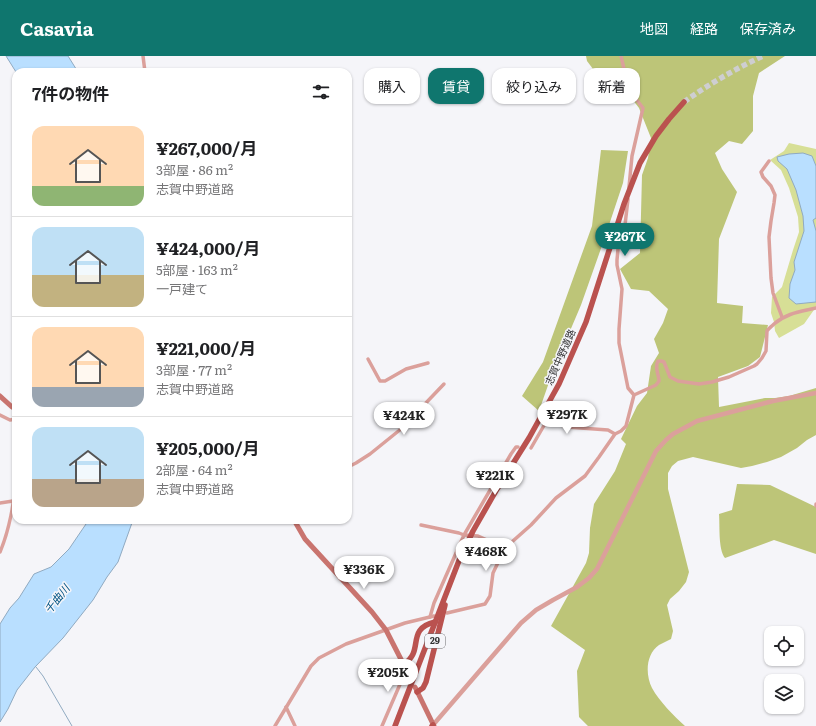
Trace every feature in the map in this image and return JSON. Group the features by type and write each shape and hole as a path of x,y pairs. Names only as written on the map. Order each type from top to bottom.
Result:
{"main road":[{"name":"志賀中野道路","path":"395,726 433,618 460,558 473,531 529,438 559,384 586,322 624,204 640,163 656,136 669,118 684,102"},
{"path":"0,396 12,407"},
{"path":"297,524 306,539 372,612 386,630 409,674"},
{"name":"29","path":"416,690 425,685 448,587"},
{"name":"29","path":"404,664 412,658 420,629 433,618"},
{"path":"416,690 433,726"}],"street":[{"path":"143,56 144,68"},
{"path":"621,56 629,90 643,108 632,156 627,213 618,249 617,265 622,289 618,329 619,343 628,388 634,395"},
{"path":"769,161 761,172 771,186 775,195 770,237 770,278 773,293 782,317"},
{"path":"634,395 656,385 659,379 656,368 658,361 664,362 670,377 678,381 699,384 712,382 754,366 762,358 766,351 768,329 786,315 816,308"},
{"path":"368,359 380,381 385,381 406,369 428,363"},
{"path":"352,465 370,454 401,429 444,384"},
{"path":"433,726 521,623 536,610 577,588 589,578 596,569 652,457 666,440 673,434 697,421 773,401 816,393"},
{"path":"447,613 485,604 490,596 493,573 505,548 531,525 556,498 585,476 614,434 621,431 626,426 634,395"},
{"path":"0,415 12,420"},
{"path":"531,448 546,422 551,421 567,427 608,430 614,434"},
{"path":"275,726 311,666 320,658 346,644 386,630 433,618 434,603 464,534 511,454 516,447 518,447"},
{"path":"0,503 12,501"},
{"path":"0,552 7,532 12,506"},
{"path":"421,525 478,536 505,548"},
{"path":"382,726 404,675 409,674"},
{"path":"286,707 295,726"}],"green space":[{"path":"586,56 785,56 759,73 753,96 753,131 742,144 729,141 715,153 722,169 737,192 719,239 717,303 743,306 742,323 768,325 760,357 748,366 718,377 719,407 765,398 789,396 816,388 816,435 781,457 752,466 741,468 693,457 678,461 672,466 668,473 668,489 689,572 686,582 670,599 667,605 673,631 671,639 659,645 651,654 648,665 648,677 655,693 676,718 685,726 588,726 579,717 577,671 585,650 551,626 586,563 589,553 590,528 594,504 615,471 626,444 621,439 637,406 647,393 651,366 659,353 654,339 663,323 668,309 649,291 631,289 620,269 640,253 642,175 648,158 651,138 636,104 640,104 640,68 592,68 587,61"},
{"path":"789,143 816,149 816,307 804,324 779,338 775,331 771,313 772,297 782,287 799,232 798,217 789,188 781,170 770,160 784,151"},
{"path":"601,150 628,151 623,183 581,305 553,371 539,411 522,396 543,362 592,226"},
{"path":"737,484 770,485 816,507 816,554 774,540 725,558 720,543 719,514 732,510"}],"water":[{"path":"6,56 68,56 76,68 14,68"},
{"path":"803,153 812,156 816,166 816,218 813,220 816,231 816,302 796,304 789,298 790,284 795,270 794,262 804,231 803,216 796,190 787,169 778,161 777,157"},
{"name":"千曲川","path":"86,524 132,524 118,562 93,600 63,638 35,667 17,690 0,722 0,624 34,574 51,567 69,549"}],"waterway":[{"path":"36,667 43,676 72,726"}],"tunnel":[{"path":"684,102 722,77 763,56"}]}
